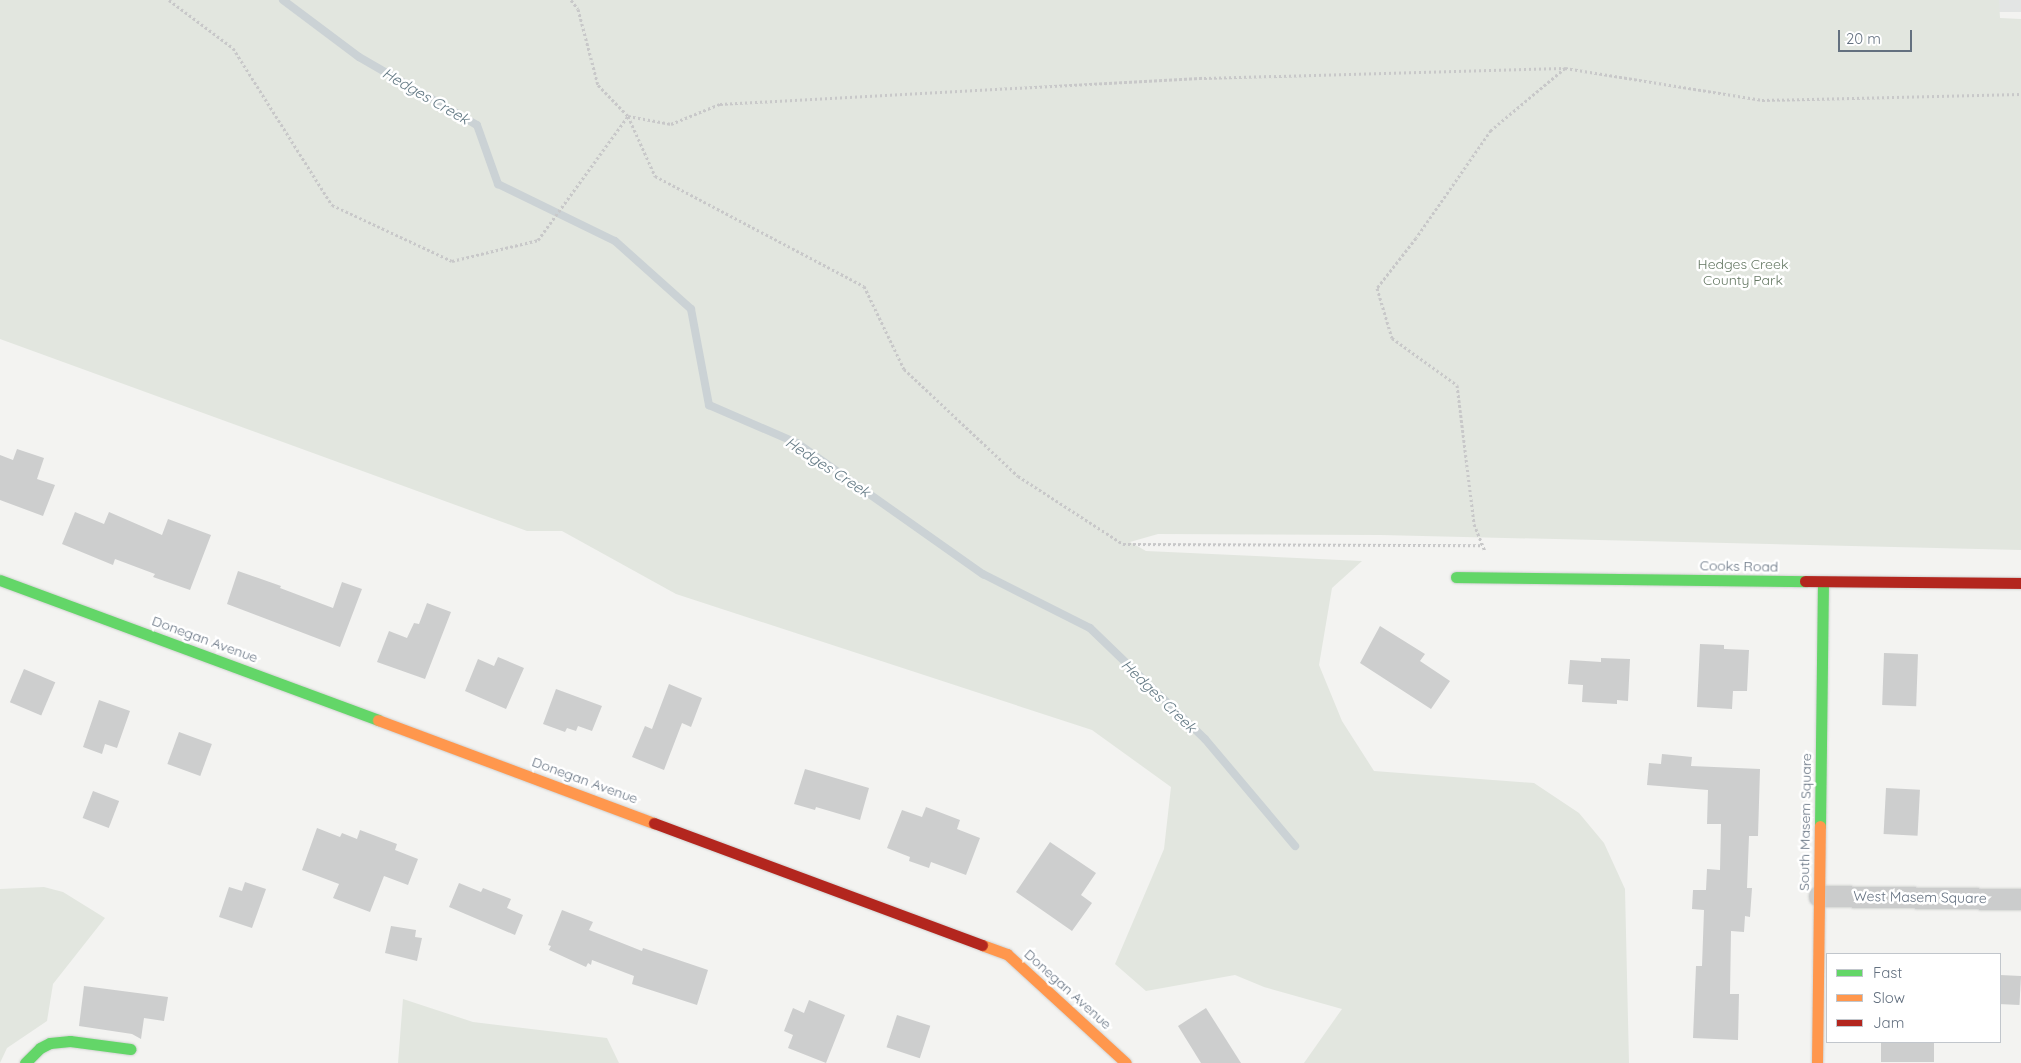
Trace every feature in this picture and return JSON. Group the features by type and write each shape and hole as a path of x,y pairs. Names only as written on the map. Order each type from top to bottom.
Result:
{"street":[{"name":"Cooks Road","path":"1456,577 2021,583"},
{"name":"Donegan Avenue","path":"0,580 1007,954 1126,1063"},
{"name":"South Masem Square","path":"1818,1063 1823,582"},
{"name":"West Masem Square","path":"1819,896 2021,899"},
{"path":"25,1063 40,1048 50,1043 70,1041 130,1049"}],"path":[{"path":"169,0 234,48 332,205 452,261 538,240 628,116"},
{"path":"571,0 578,9 598,85 628,116 655,176 864,286 904,369 1018,476 1123,544 1483,545"},
{"path":"628,116 671,124 720,104 1204,78 1565,68 1762,100 2021,94"},
{"path":"1496,578 1474,524 1457,385 1392,338 1377,288 1416,238 1491,130 1565,68"}],"shaded area":[{"path":"1980,0 2021,0 2021,12 1980,12"}],"green space":[{"name":"Hedges Creek County Park","path":"0,0 1999,0 2000,18 2021,19 2021,550 1381,535 1158,534 1130,542 1146,551 1362,561 1332,588 1319,665 1342,721 1374,771 1534,783 1579,813 1604,843 1625,889 1629,1063 1304,1063 1342,1009 1264,987 1235,975 1146,991 1115,964 1164,849 1171,787 1092,730 676,594 562,531 527,531 0,339"},
{"path":"44,887 63,892 105,918 53,984 47,1021 7,1048 0,1063 0,889"},
{"path":"403,999 473,1022 607,1038 619,1063 398,1063"}],"building":[{"path":"17,449 44,458 37,479 55,485 43,516 0,500 0,455 13,460"},
{"path":"75,512 104,524 109,512 162,535 168,519 211,535 190,590 153,577 155,574 115,559 113,565 62,544"},
{"path":"238,571 281,586 280,588 333,608 342,582 362,589 340,647 227,604"},
{"path":"427,603 451,612 425,679 377,662 389,631 407,638 414,623 419,624"},
{"path":"1380,626 1425,654 1420,661 1450,681 1431,709 1360,663"},
{"path":"1700,644 1724,645 1724,649 1749,650 1747,691 1733,691 1732,709 1697,707"},
{"path":"1884,653 1918,654 1916,706 1882,705"},
{"path":"498,657 524,668 506,709 465,691 478,659 494,666"},
{"path":"1601,658 1630,659 1628,701 1617,700 1617,704 1582,702 1583,685 1568,684 1570,660 1601,662"},
{"path":"24,669 55,682 41,715 10,702"},
{"path":"669,684 702,698 691,727 682,723 664,770 632,757 645,726 652,729"},
{"path":"556,689 602,706 592,731 578,726 576,731 567,728 565,732 543,724"},
{"path":"99,700 130,711 117,748 105,744 102,754 83,747"},
{"path":"179,732 212,744 200,776 167,764"},
{"path":"1662,754 1692,757 1691,766 1760,769 1758,836 1749,836 1747,888 1752,888 1750,917 1745,916 1744,932 1731,931 1730,994 1739,994 1738,1040 1693,1038 1696,966 1702,966 1704,910 1692,909 1693,890 1706,890 1707,869 1720,870 1721,824 1707,824 1708,790 1647,785 1649,763 1661,764"},
{"path":"805,769 869,788 860,820 816,807 815,810 794,804"},
{"path":"1886,788 1920,790 1918,836 1884,834"},
{"path":"93,791 119,801 109,828 83,818"},
{"path":"926,807 960,820 957,829 980,838 966,875 931,862 929,868 909,861 910,857 887,848 902,810 922,817"},
{"path":"317,828 340,837 342,833 357,839 360,830 397,844 395,850 418,859 408,885 384,876 370,912 333,898 339,884 302,870"},
{"path":"1050,842 1096,873 1081,895 1092,903 1072,931 1016,892"},
{"path":"245,882 266,889 252,928 219,917 229,887 242,891"},
{"path":"459,883 481,892 483,888 511,899 507,908 523,915 515,935 449,907"},
{"path":"562,910 593,922 589,930 642,951 643,948 708,970 697,1005 632,984 634,976 592,960 591,965 588,963 586,967 549,950 551,946 548,945"},
{"path":"391,926 416,930 415,937 422,938 417,961 385,953"},
{"path":"2001,975 2021,976 2019,1005 2001,1004"},
{"path":"84,986 168,997 164,1021 144,1018 141,1039 132,1034 79,1026"},
{"path":"809,1000 845,1015 826,1063 788,1048 793,1035 784,1031 793,1008 804,1013"},
{"path":"1206,1008 1241,1063 1201,1063 1178,1026"},
{"path":"897,1015 930,1026 920,1058 886,1047"},
{"path":"1881,1043 1934,1043 1934,1062 1881,1062"}],"waterway":[{"name":"Hedges Creek","path":"283,0 359,57 477,125 498,184 615,241 691,309 709,405 797,443 983,574 1090,628 1205,739 1295,846"}],"traffic: fast":[{"path":"1456,577 1805,581"},
{"path":"0,580 378,720"},
{"path":"1820,826 1823,582"},
{"path":"25,1063 40,1048 50,1043 70,1041 130,1049"}],"traffic: slow":[{"path":"378,720 654,823"},
{"path":"1817,1063 1820,826"},
{"path":"982,945 1007,954 1126,1063"}],"traffic: jam":[{"path":"1805,581 2021,583"},
{"path":"654,823 982,945"}]}
